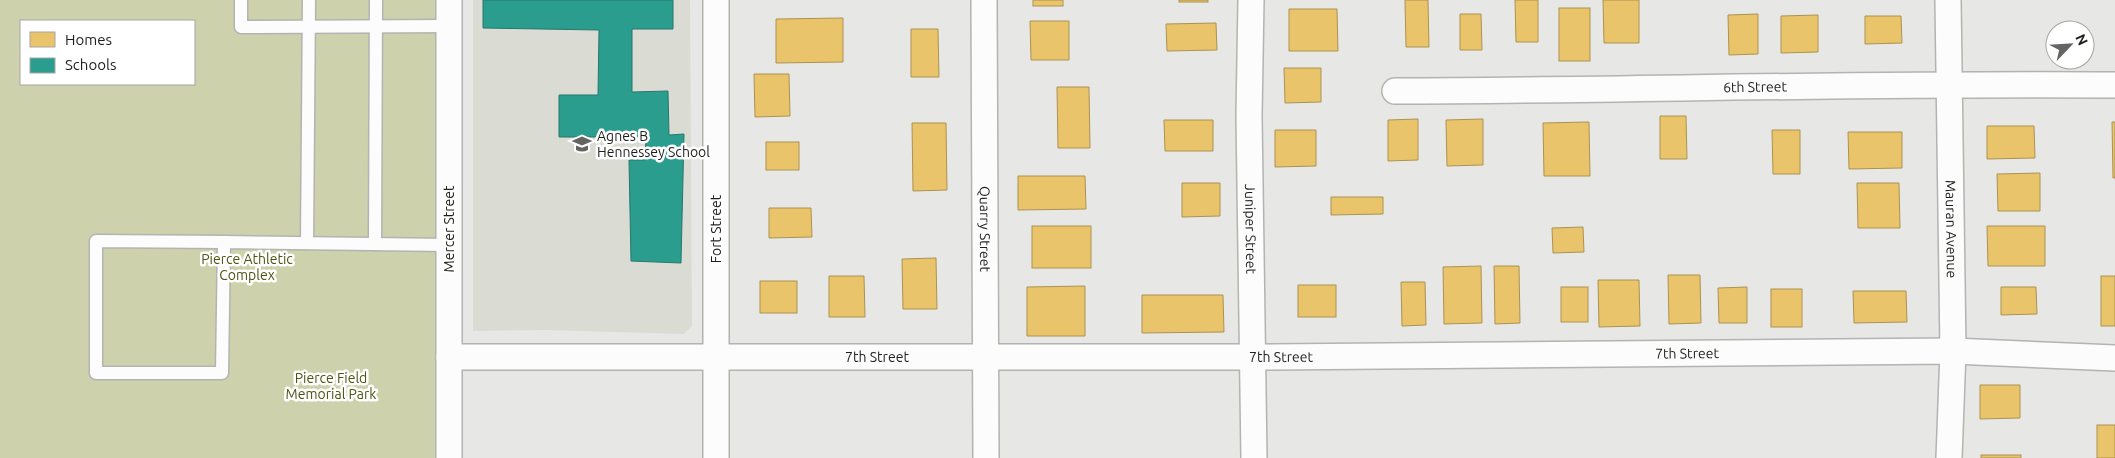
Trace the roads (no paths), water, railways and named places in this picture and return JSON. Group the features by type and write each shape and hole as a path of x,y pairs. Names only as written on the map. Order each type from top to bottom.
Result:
{"street":[{"name":"Mercer Street","path":"449,0 449,458"},
{"name":"Fort Street","path":"716,0 716,458"},
{"name":"Quarry Street","path":"984,0 986,458"},
{"name":"Juniper Street","path":"1251,0 1249,116 1254,458"},
{"name":"Mauran Avenue","path":"1948,0 1953,351 1949,458"},
{"name":"6th Street","path":"1395,91 1684,89 1949,84 2115,85"},
{"name":"7th Street","path":"449,358 715,359 1953,351 2115,358"}],"lane":[{"path":"241,0 241,27 449,26"},
{"path":"307,243 309,0"},
{"path":"375,244 376,0"},
{"path":"224,242 222,373 96,373 96,241 224,242 449,245"}],"place":[{"name":"Agnes B Hennessey School","path":"582,144"}],"park label":[{"name":"Pierce Athletic Complex","path":"247,268"},
{"name":"Pierce Field Memorial Park","path":"331,386"}]}
